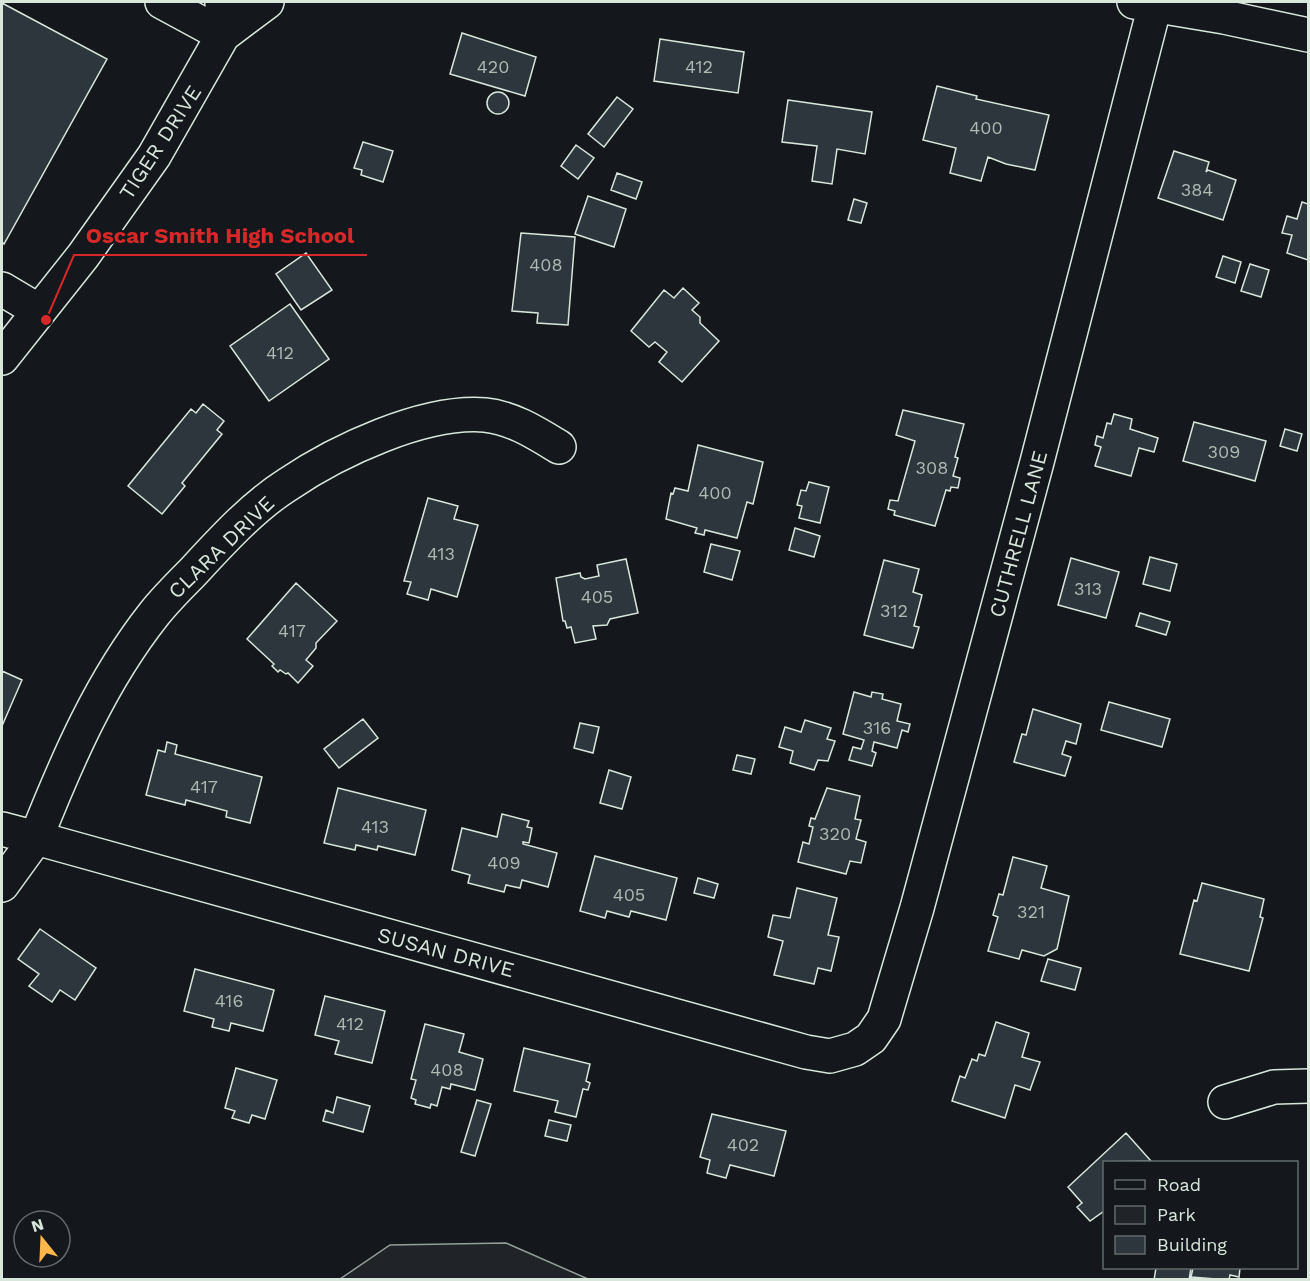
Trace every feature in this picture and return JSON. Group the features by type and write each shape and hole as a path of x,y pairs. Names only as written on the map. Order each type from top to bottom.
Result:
{"street":[{"path":"162,2 223,35"},
{"path":"222,2 223,35"},
{"name":"TIGER DRIVE","path":"2,358 83,256 154,156 223,35 267,2"},
{"path":"1145,3 1224,16 1308,35"},
{"name":"CUTHRELL LANE","path":"855,1049 871,1038 884,1019 917,908 1038,462 1145,3"},
{"path":"2,290 39,311"},
{"name":"CLARA DRIVE","path":"36,838 63,770 95,704 153,614 226,536 286,485 351,449 423,420 485,415 527,426 559,447"},
{"name":"SUSAN DRIVE","path":"2,829 806,1052 830,1056 855,1049"},
{"path":"2,885 36,838"},
{"path":"1225,1102 1274,1087 1308,1086"}],"green space":[{"path":"506,1243 588,1279 340,1279 390,1245"}],"building":[{"path":"2,3 107,59 4,244 2,242"},
{"path":"462,33 536,57 525,96 450,74"},
{"path":"660,39 744,52 738,93 654,81"},
{"path":"937,86 977,96 976,99 1049,115 1035,170 1006,164 988,157 981,181 950,173 956,148 923,140"},
{"path":"498,92 506,95 509,103 506,111 498,114 490,111 487,103 490,95"},
{"path":"617,97 633,109 604,147 588,134"},
{"path":"788,100 872,112 865,154 837,149 832,184 812,181 817,146 782,142"},
{"path":"363,142 393,151 383,182 361,175 362,170 354,168"},
{"path":"576,145 594,158 578,179 561,166"},
{"path":"1174,151 1209,162 1206,172 1208,170 1236,180 1223,220 1158,198"},
{"path":"617,173 642,182 636,199 611,190"},
{"path":"588,196 626,209 614,247 575,234"},
{"path":"854,199 867,203 861,223 848,220"},
{"path":"1302,202 1308,204 1308,260 1287,253 1292,235 1282,233 1287,216 1297,219"},
{"path":"521,233 575,237 568,325 537,323 538,313 512,311"},
{"path":"306,253 332,290 301,310 276,274"},
{"path":"1223,256 1241,262 1235,283 1216,277"},
{"path":"1250,264 1269,270 1261,297 1241,291"},
{"path":"683,288 699,303 692,310 700,317 700,323 719,341 682,382 659,362 667,352 655,342 649,347 631,331 664,290 674,298"},
{"path":"290,304 329,359 269,401 230,346"},
{"path":"203,404 224,421 217,430 222,434 182,483 185,486 162,514 128,486 191,409 196,413"},
{"path":"903,410 964,424 955,457 958,458 953,476 960,478 958,488 951,487 950,491 946,490 935,526 894,515 895,511 888,509 890,500 898,501 915,441 896,435"},
{"path":"1114,414 1132,419 1130,429 1158,438 1154,452 1139,448 1131,476 1095,466 1101,447 1095,445 1097,436 1103,438 1107,423 1111,424"},
{"path":"1194,422 1266,441 1255,481 1183,461"},
{"path":"1285,429 1302,434 1297,451 1280,446"},
{"path":"698,445 763,462 753,504 747,502 737,538 705,530 704,535 695,533 697,528 666,519 671,493 673,494 675,488 688,491"},
{"path":"809,482 829,487 820,523 799,518 802,506 797,505 801,490 806,491"},
{"path":"428,498 458,506 454,519 478,525 457,597 431,589 428,600 407,594 411,582 404,581"},
{"path":"795,528 820,536 814,557 789,550"},
{"path":"711,544 740,551 732,580 704,572"},
{"path":"1150,557 1177,564 1170,591 1143,584"},
{"path":"1071,558 1119,572 1106,618 1058,605"},
{"path":"626,559 638,613 610,619 607,625 593,626 596,639 575,643 571,627 567,628 563,621 556,578 580,573 585,579 599,576 597,565"},
{"path":"884,560 919,569 913,592 922,595 914,626 919,627 913,648 864,635"},
{"path":"296,583 337,621 316,643 316,648 306,660 313,666 298,683 288,673 280,670 278,672 272,666 274,664 247,639"},
{"path":"1140,613 1170,622 1166,635 1136,626"},
{"path":"2,671 22,680 2,726"},
{"path":"854,692 871,697 872,692 883,694 882,699 901,704 897,721 910,724 908,732 902,730 897,748 874,742 872,751 876,753 872,766 849,760 853,747 861,749 864,740 843,734"},
{"path":"1109,702 1170,719 1162,747 1101,730"},
{"path":"1033,709 1081,724 1076,744 1066,741 1062,754 1071,757 1065,776 1014,762 1022,734 1026,735"},
{"path":"363,719 378,738 339,768 324,749"},
{"path":"805,720 831,728 827,739 835,741 828,761 818,760 814,770 790,763 793,751 779,747 785,727 801,732"},
{"path":"580,723 599,727 593,753 574,748"},
{"path":"167,742 177,745 175,754 262,777 250,823 226,817 227,811 186,800 185,805 146,795 158,750 165,752"},
{"path":"737,755 755,759 751,774 733,770"},
{"path":"609,770 631,777 622,809 600,803"},
{"path":"338,788 426,810 415,855 378,846 377,850 356,845 355,850 324,843"},
{"path":"827,788 860,796 855,819 861,820 856,839 866,842 861,863 850,861 846,874 798,862 803,842 809,844 813,827 809,826 811,818 815,819"},
{"path":"502,814 529,821 527,827 532,828 529,843 523,842 523,844 557,853 548,887 522,880 520,888 506,885 504,892 468,883 470,875 452,870 462,828 497,837"},
{"path":"595,856 677,878 666,920 631,911 629,917 607,911 605,918 580,911"},
{"path":"1013,857 1047,866 1041,888 1069,896 1057,949 1044,956 1022,950 1019,959 988,951 998,917 993,915 999,894 1003,895"},
{"path":"698,878 718,884 714,898 694,893"},
{"path":"1202,883 1264,899 1260,917 1263,918 1249,971 1180,954 1194,900 1197,901"},
{"path":"797,888 837,898 828,935 839,937 831,971 818,968 814,984 774,975 783,941 768,937 773,915 790,918"},
{"path":"40,929 96,968 75,1000 60,990 52,1002 29,986 39,974 18,959"},
{"path":"1048,959 1081,968 1075,990 1041,981"},
{"path":"195,969 274,990 263,1031 231,1023 229,1031 212,1027 214,1019 184,1011"},
{"path":"325,996 385,1011 372,1063 335,1054 339,1041 315,1035"},
{"path":"996,1022 1029,1033 1022,1057 1040,1062 1030,1090 1015,1085 1005,1118 952,1101 960,1076 965,1078 972,1059 977,1061 979,1054 985,1056"},
{"path":"425,1024 464,1034 459,1052 483,1059 475,1090 451,1084 450,1089 442,1087 437,1106 431,1104 430,1108 415,1104 416,1100 411,1098 416,1080 411,1079"},
{"path":"524,1048 590,1064 586,1081 590,1083 588,1090 583,1089 576,1117 555,1112 558,1101 514,1091"},
{"path":"236,1068 277,1080 265,1119 252,1115 249,1123 232,1118 235,1111 225,1108"},
{"path":"337,1097 370,1106 363,1132 323,1121 326,1110 333,1113"},
{"path":"477,1100 491,1104 475,1156 461,1152"},
{"path":"712,1114 786,1131 774,1176 730,1165 726,1178 707,1173 710,1160 700,1157"},
{"path":"549,1120 571,1125 567,1141 545,1136"},
{"path":"1126,1133 1151,1161 1103,1161 1103,1212 1090,1221 1077,1207 1082,1203 1068,1187"},
{"path":"1156,1269 1191,1269 1189,1280 1154,1280"},
{"path":"1193,1269 1240,1269 1239,1277 1230,1275 1229,1280 1191,1277"}],"place":[{"name":"Oscar Smith High School","path":"46,320"}]}
